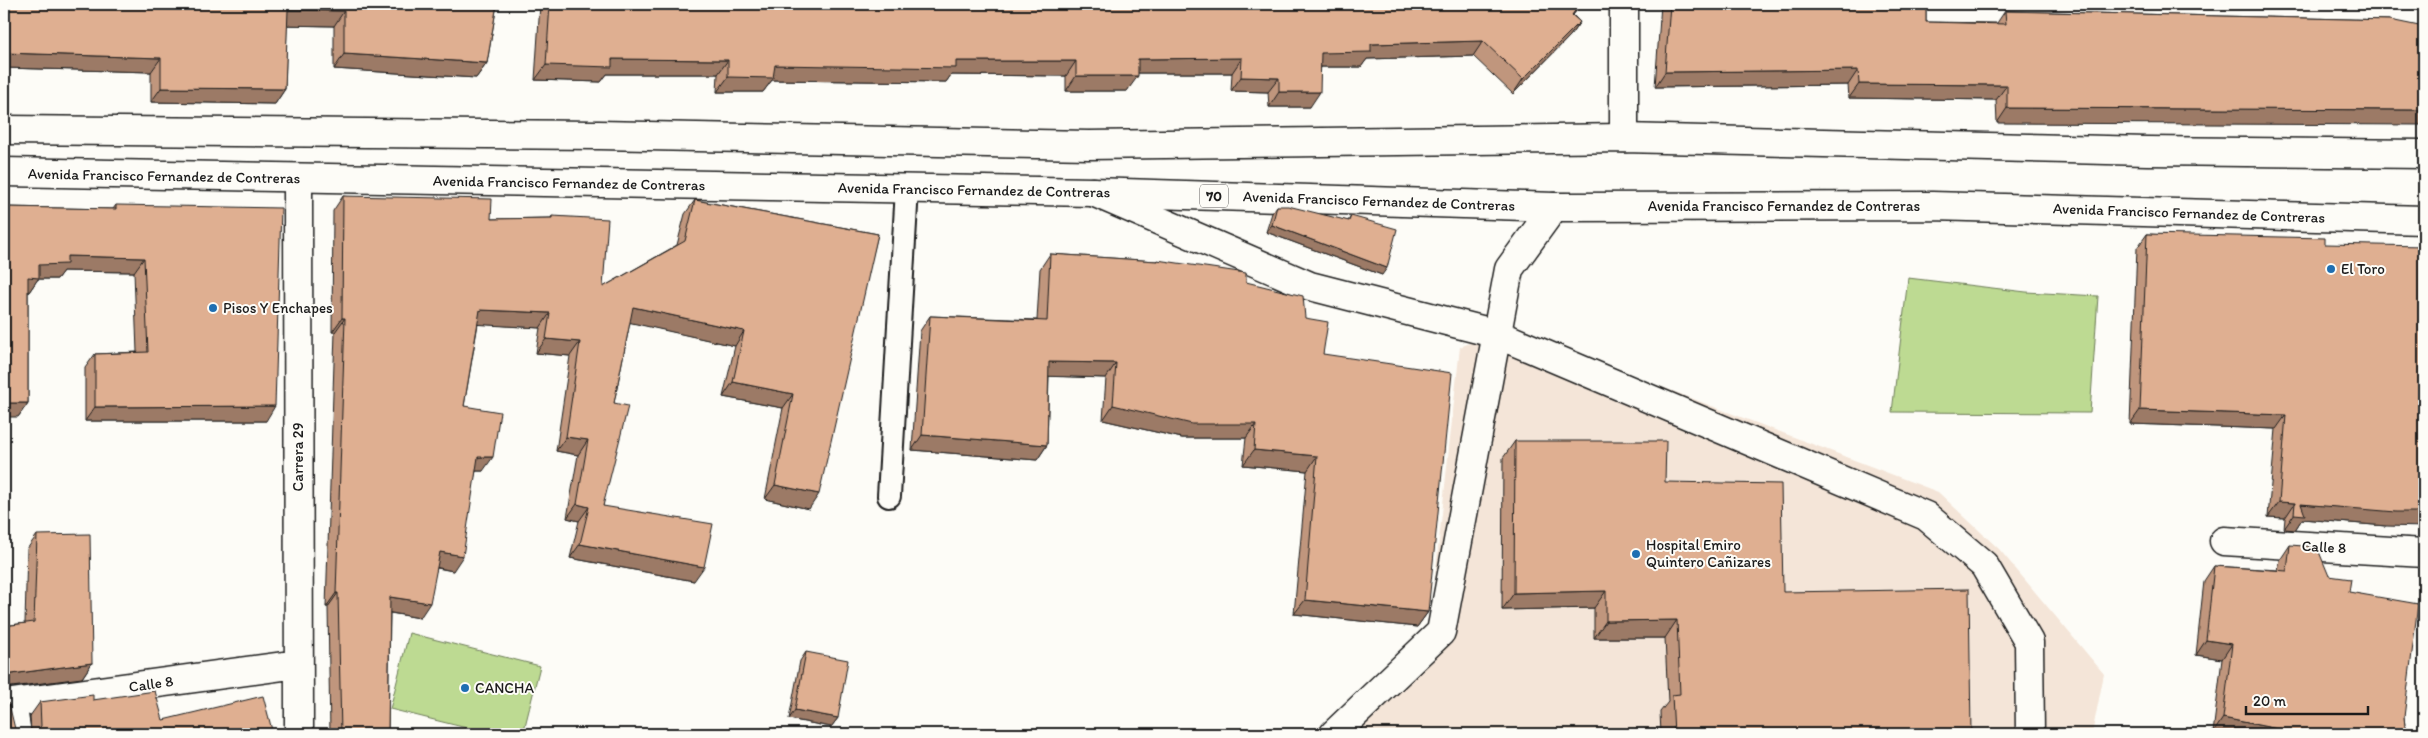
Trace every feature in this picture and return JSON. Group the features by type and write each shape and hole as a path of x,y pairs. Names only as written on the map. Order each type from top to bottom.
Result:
{"main road":[{"path":"1624,4 1624,138"},
{"path":"4,130 599,135 1089,145 1624,138 2127,150 2424,154"},
{"name":"Avenida Francisco Fernandez de Contreras","path":"4,172 298,179 1094,192 1554,207 1932,206 2424,220"},
{"name":"Carrera 29","path":"298,179 299,734"},
{"path":"1094,192 1310,286 1497,334 1926,516 1984,565 2029,642 2030,734"},
{"path":"1334,734 1440,632 1509,269 1554,207"},
{"name":"Calle 8","path":"2224,541 2424,553"},
{"path":"2410,734 2424,616"},
{"name":"Calle 8","path":"8,703 298,664"},
{"path":"8,703 17,734"}],"lane":[{"path":"889,496 907,189"}],"shaded area":[{"path":"1507,328 1938,492 1999,549 2104,674 2092,734 1313,734 1430,624 1460,347"}],"green space":[{"path":"1908,278 2026,292 2098,296 2090,413 1892,412"},
{"name":"CANCHA","path":"409,633 540,666 523,734 491,734 390,709"}],"building":[{"path":"4,4 497,4 487,63 344,54 344,11 288,10 285,89 161,88 161,58 4,53"},
{"path":"550,4 1580,4 1572,15 1580,22 1523,79 1483,41 1371,44 1371,52 1321,53 1320,92 1279,92 1279,78 1241,77 1242,58 1138,59 1138,76 1076,76 1076,61 956,61 956,68 775,65 773,78 728,77 728,60 612,59 612,67 546,65"},
{"path":"1670,4 1926,4 1926,22 2006,24 2005,11 2390,20 2424,27 2424,110 2007,108 2007,85 1859,84 1858,70 1665,72"},
{"path":"343,196 492,199 491,219 552,218 552,216 608,219 603,287 685,241 695,200 878,234 819,494 775,485 793,394 733,382 744,331 633,307 614,403 628,406 603,506 713,524 704,567 580,544 589,507 577,504 588,440 566,437 580,342 546,339 550,313 480,310 464,406 500,412 493,457 478,457 463,556 440,552 430,603 390,597 388,733 486,734 341,734 338,593 336,593 345,318 342,318"},
{"name":"Pisos Y Enchapes","path":"116,205 281,208 275,406 95,407 95,354 148,352 144,258 67,256 67,264 39,265 39,278 28,277 28,403 4,403 4,207 116,209"},
{"path":"1277,206 1288,206 1349,221 1351,216 1397,229 1387,268 1272,225"},
{"path":"2147,234 2325,238 2325,244 2424,246 2424,512 2396,512 2301,504 2305,515 2294,514 2295,503 2279,502 2286,415 2140,410"},
{"path":"1050,254 1157,260 1246,273 1246,282 1303,296 1305,318 1328,322 1323,354 1452,373 1428,612 1305,600 1317,456 1254,450 1256,424 1192,424 1113,405 1116,363 1049,362 1047,445 922,435 930,316 1047,321"},
{"name":"Hospital Emiro Quintero Cañizares","path":"1515,441 1666,441 1665,482 1781,484 1783,592 1969,589 1971,734 1674,734 1672,695 1680,694 1677,620 1606,621 1606,591 1514,593"},
{"path":"90,534 92,663 12,674 4,678 4,626 34,622 37,535"},
{"path":"2290,545 2317,547 2329,576 2351,579 2349,592 2418,604 2404,717 2405,726 2409,731 2416,734 2288,734 2288,731 2223,718 2232,644 2206,640 2214,566 2287,571"},
{"path":"806,652 848,660 838,718 795,710"},
{"path":"155,691 163,720 263,696 273,734 32,734 41,726 40,702 93,695 93,700"},
{"path":"4,701 9,704 15,729 22,734 4,734"}],"place":[{"name":"El Toro","path":"2331,269"},
{"name":"Pisos Y Enchapes","path":"213,308"},
{"name":"Hospital Emiro Quintero Cañizares","path":"1636,554"},
{"name":"CANCHA","path":"465,688"}]}
